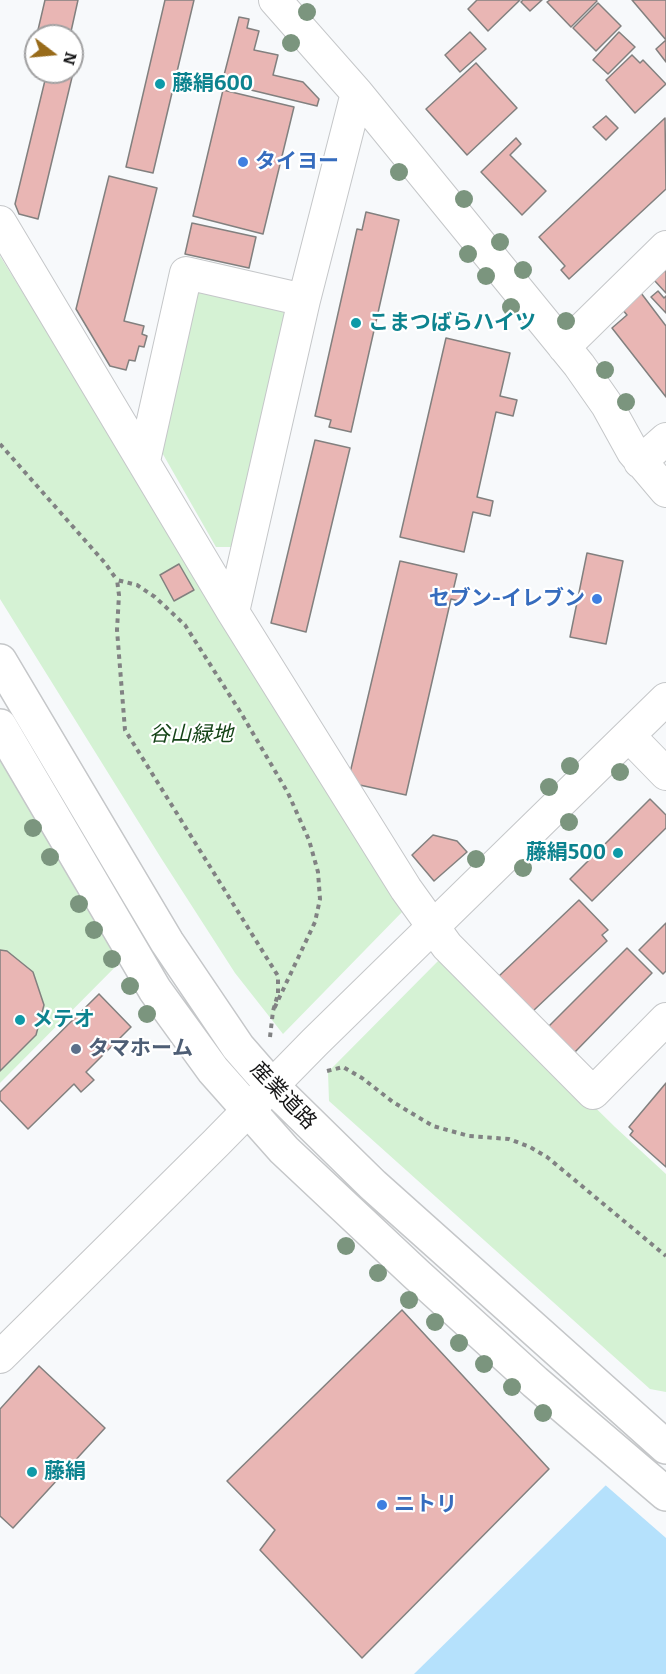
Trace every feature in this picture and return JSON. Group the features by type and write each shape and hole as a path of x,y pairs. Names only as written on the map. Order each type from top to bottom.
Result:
{"main road":[{"name":"産業道路","path":"0,661 167,942 237,1047 272,1086 373,1185 655,1438"},
{"name":"産業道路","path":"0,726 155,990 213,1070 284,1150 416,1274 666,1494"}],"street":[{"path":"291,6 357,93 564,347 608,405 624,438 640,462 666,491"},
{"path":"233,612 304,300 357,93"},
{"path":"0,222 233,612 406,889 447,946 593,1093 666,1019"},
{"path":"564,347 666,247"},
{"path":"144,461 186,273 304,300"},
{"path":"640,462 666,439"},
{"path":"0,1357 433,925 666,699"},
{"path":"629,736 666,774"}],"path":[{"path":"0,444 105,563 117,580 119,595 117,630 125,730 278,976 278,994 273,1011 270,1037"},
{"path":"117,580 136,585 146,591 185,625 288,793 309,840 318,872 320,899 315,922 273,1011"},
{"path":"327,1071 344,1067 393,1102 434,1126 469,1136 509,1139 530,1147 556,1164 666,1256"}],"green space":[{"name":"谷山緑地","path":"0,256 406,908 283,1034 235,973 0,599"},
{"path":"190,287 288,301 232,547 216,547 156,442"},
{"path":"0,741 132,950 0,1083"},
{"path":"442,957 666,1174 666,1392 650,1389 329,1101 328,1072"}],"water":[{"path":"666,1426 666,1674 414,1674"}],"pier":[{"path":"666,1423 666,1538 603,1483"}],"building":[{"path":"45,0 78,0 73,24 39,24"},
{"name":"藤絹600","path":"165,0 194,0 153,173 126,167"},
{"path":"477,0 520,0 488,31 468,9"},
{"path":"523,0 542,0 530,11 521,2"},
{"path":"550,0 597,1 571,27 547,2"},
{"path":"632,0 666,0 666,40"},
{"path":"598,3 621,26 596,51 573,28"},
{"path":"239,17 249,19 247,28 259,31 254,50 278,55 273,75 303,82 319,99 317,106 222,83"},
{"path":"470,32 486,49 460,72 445,55"},
{"path":"619,32 635,47 608,74 593,60"},
{"path":"666,40 666,62 656,49"},
{"path":"632,55 640,63 643,60 666,84 635,113 606,80"},
{"path":"476,63 517,108 467,155 426,109"},
{"path":"44,84 70,84 38,219 19,214 15,204"},
{"name":"タイヨー","path":"223,90 294,107 263,234 193,216"},
{"path":"606,116 618,128 606,140 593,127"},
{"path":"665,118 666,189 569,279 561,270 565,266 539,237"},
{"path":"516,138 521,144 510,155 546,191 522,215 481,172"},
{"path":"109,176 157,188 124,321 144,326 142,334 147,336 144,347 139,346 135,361 129,360 126,370 110,366 76,309"},
{"name":"こまつばらハイツ","path":"366,212 399,220 351,432 329,427 331,420 315,416 357,229 362,230"},
{"path":"192,223 256,237 249,268 185,254"},
{"path":"666,270 666,293 654,280"},
{"path":"658,291 664,298 666,296 666,313 651,297"},
{"path":"641,293 666,326 666,397 612,328 627,315 622,309"},
{"path":"446,338 510,353 500,396 517,400 513,416 496,412 477,497 493,501 490,516 473,512 464,552 400,537"},
{"path":"315,440 350,448 306,632 271,623"},
{"name":"セブン-イレブン","path":"587,553 623,561 606,644 570,637"},
{"path":"400,561 457,574 453,591 465,594 463,602 451,599 406,795 355,784 350,773"},
{"path":"179,564 194,590 174,601 160,575"},
{"name":"藤絹500","path":"650,799 666,815 666,828 592,901 570,879"},
{"path":"433,835 457,841 467,852 434,881 412,855"},
{"path":"579,900 608,930 602,935 607,941 533,1011 499,976"},
{"path":"666,923 666,971 663,974 639,950"},
{"path":"627,948 652,973 574,1053 548,1027"},
{"name":"メテオ","path":"0,950 7,951 33,972 44,1005 36,1035 0,1071"},
{"name":"タマホーム","path":"99,994 131,1027 86,1072 94,1080 81,1092 74,1084 28,1129 0,1100 0,1092"},
{"path":"666,1083 666,1167 630,1135 633,1131 629,1127"},
{"name":"ニトリ","path":"402,1310 549,1469 362,1658 260,1550 275,1530 227,1481"},
{"name":"藤絹","path":"39,1366 105,1428 13,1528 0,1516 0,1409"}],"place":[{"name":"藤絹600","path":"160,84"},
{"name":"タイヨー","path":"243,162"},
{"name":"こまつばらハイツ","path":"356,323"},
{"name":"セブン-イレブン","path":"597,599"},
{"name":"藤絹500","path":"618,853"},
{"name":"メテオ","path":"20,1020"},
{"name":"タマホーム","path":"76,1049"},
{"name":"藤絹","path":"32,1472"},
{"name":"ニトリ","path":"382,1505"}]}
